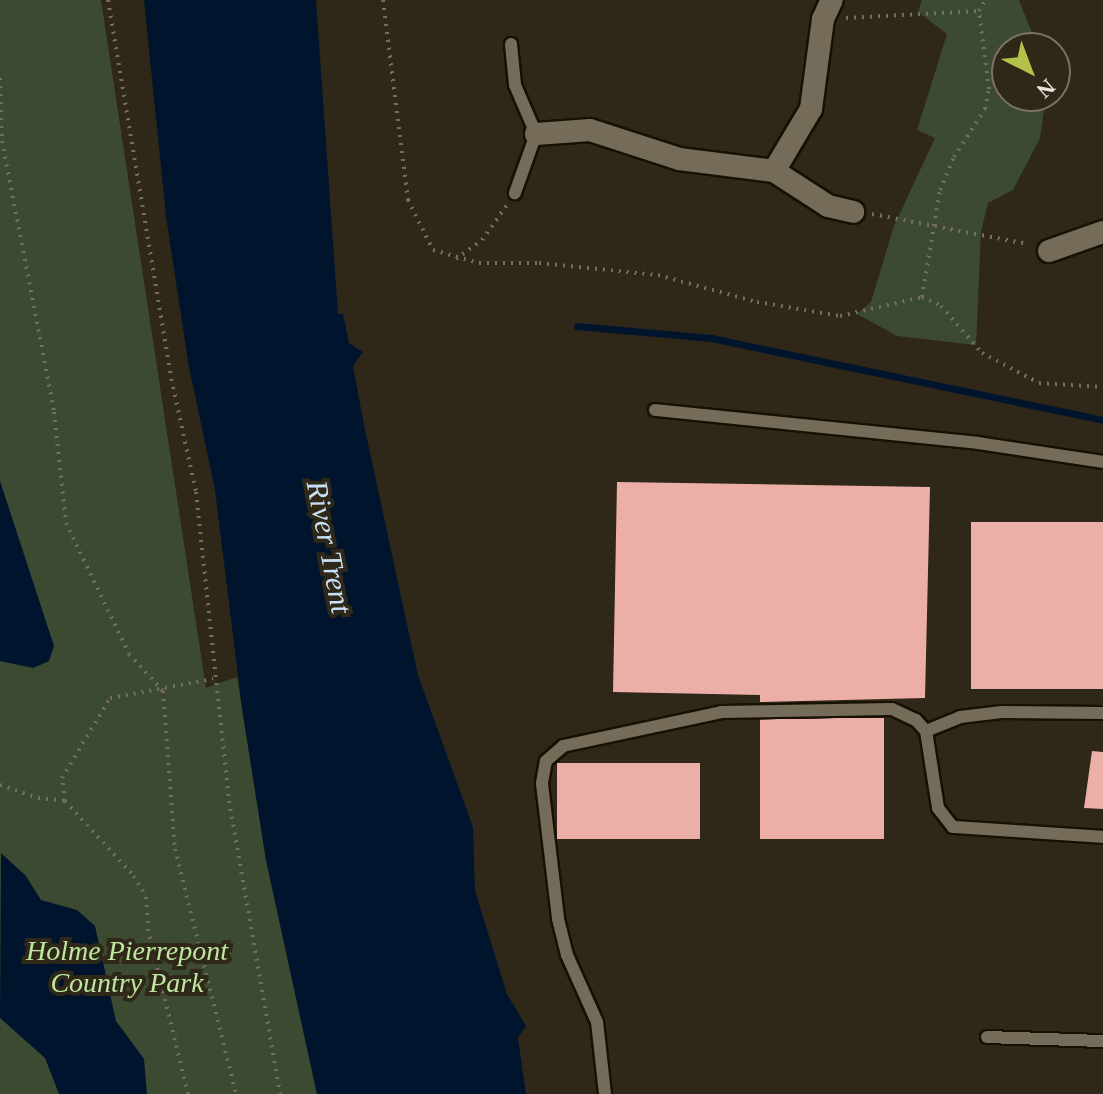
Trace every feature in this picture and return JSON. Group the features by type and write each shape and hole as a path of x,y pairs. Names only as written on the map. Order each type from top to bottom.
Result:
{"street":[{"path":"774,171 811,109 827,10"},
{"path":"536,134 590,130 679,159 774,171 828,206 853,212"},
{"path":"1049,251 1103,232"}],"lane":[{"path":"511,44 515,85 536,134 515,193"},
{"path":"655,410 978,443 1103,462"},
{"path":"605,1094 597,1022 567,955 558,918 542,783 546,761 563,746 751,709 892,709 916,720 926,731 938,808 953,827 1103,837"},
{"path":"926,731 960,717 1002,712 1103,713"},
{"path":"987,1037 1103,1041"}],"path":[{"path":"108,0 123,101 140,171 173,387 196,492 213,679 280,1094"},
{"path":"383,0 408,200 433,250 456,259 658,275 757,302 840,316 922,297 941,306 982,353 1039,383 1103,387"},
{"path":"922,297 935,223 954,157 985,109 989,89 979,11 985,0"},
{"path":"827,10 979,11"},
{"path":"0,78 2,141 54,412 66,523 129,654 163,691 175,849 236,1094"},
{"path":"456,259 482,240 515,193"},
{"path":"853,212 935,223 1049,251"},
{"path":"188,1094 148,929 146,897 134,876 65,801 62,778 110,698 163,691 213,679"},
{"path":"0,785 38,798 65,801"}],"green space":[{"name":"Holme Pierrepont Country Park","path":"0,0 101,0 206,688 237,677 266,860 317,1094 0,1094"},
{"path":"922,0 1019,0 1032,32 991,32 991,112 1044,112 1040,138 1013,190 988,203 981,232 976,345 897,336 857,314 871,302 894,226 935,138 917,130 947,34 918,12"}],"water":[{"name":"River Trent","path":"144,0 316,0 338,314 343,314 349,343 363,352 353,366 364,425 418,675 473,827 475,891 507,994 526,1026 518,1038 526,1094 317,1094 266,860 242,708 215,490 188,362 166,216"},
{"path":"0,481 54,646 49,661 33,668 0,661"},
{"path":"1,853 26,876 41,900 77,910 95,926 116,1021 144,1059 147,1094 59,1094 45,1058 0,1018"}],"building":[{"path":"617,482 930,487 925,698 760,702 760,695 613,692"},
{"path":"971,522 1103,522 1103,689 971,689"},
{"path":"760,718 884,718 884,839 760,839"},
{"path":"1092,751 1103,752 1103,809 1084,808"},
{"path":"557,763 700,763 700,839 557,839"}],"waterway":[{"path":"577,326 711,338 1103,420"}]}
